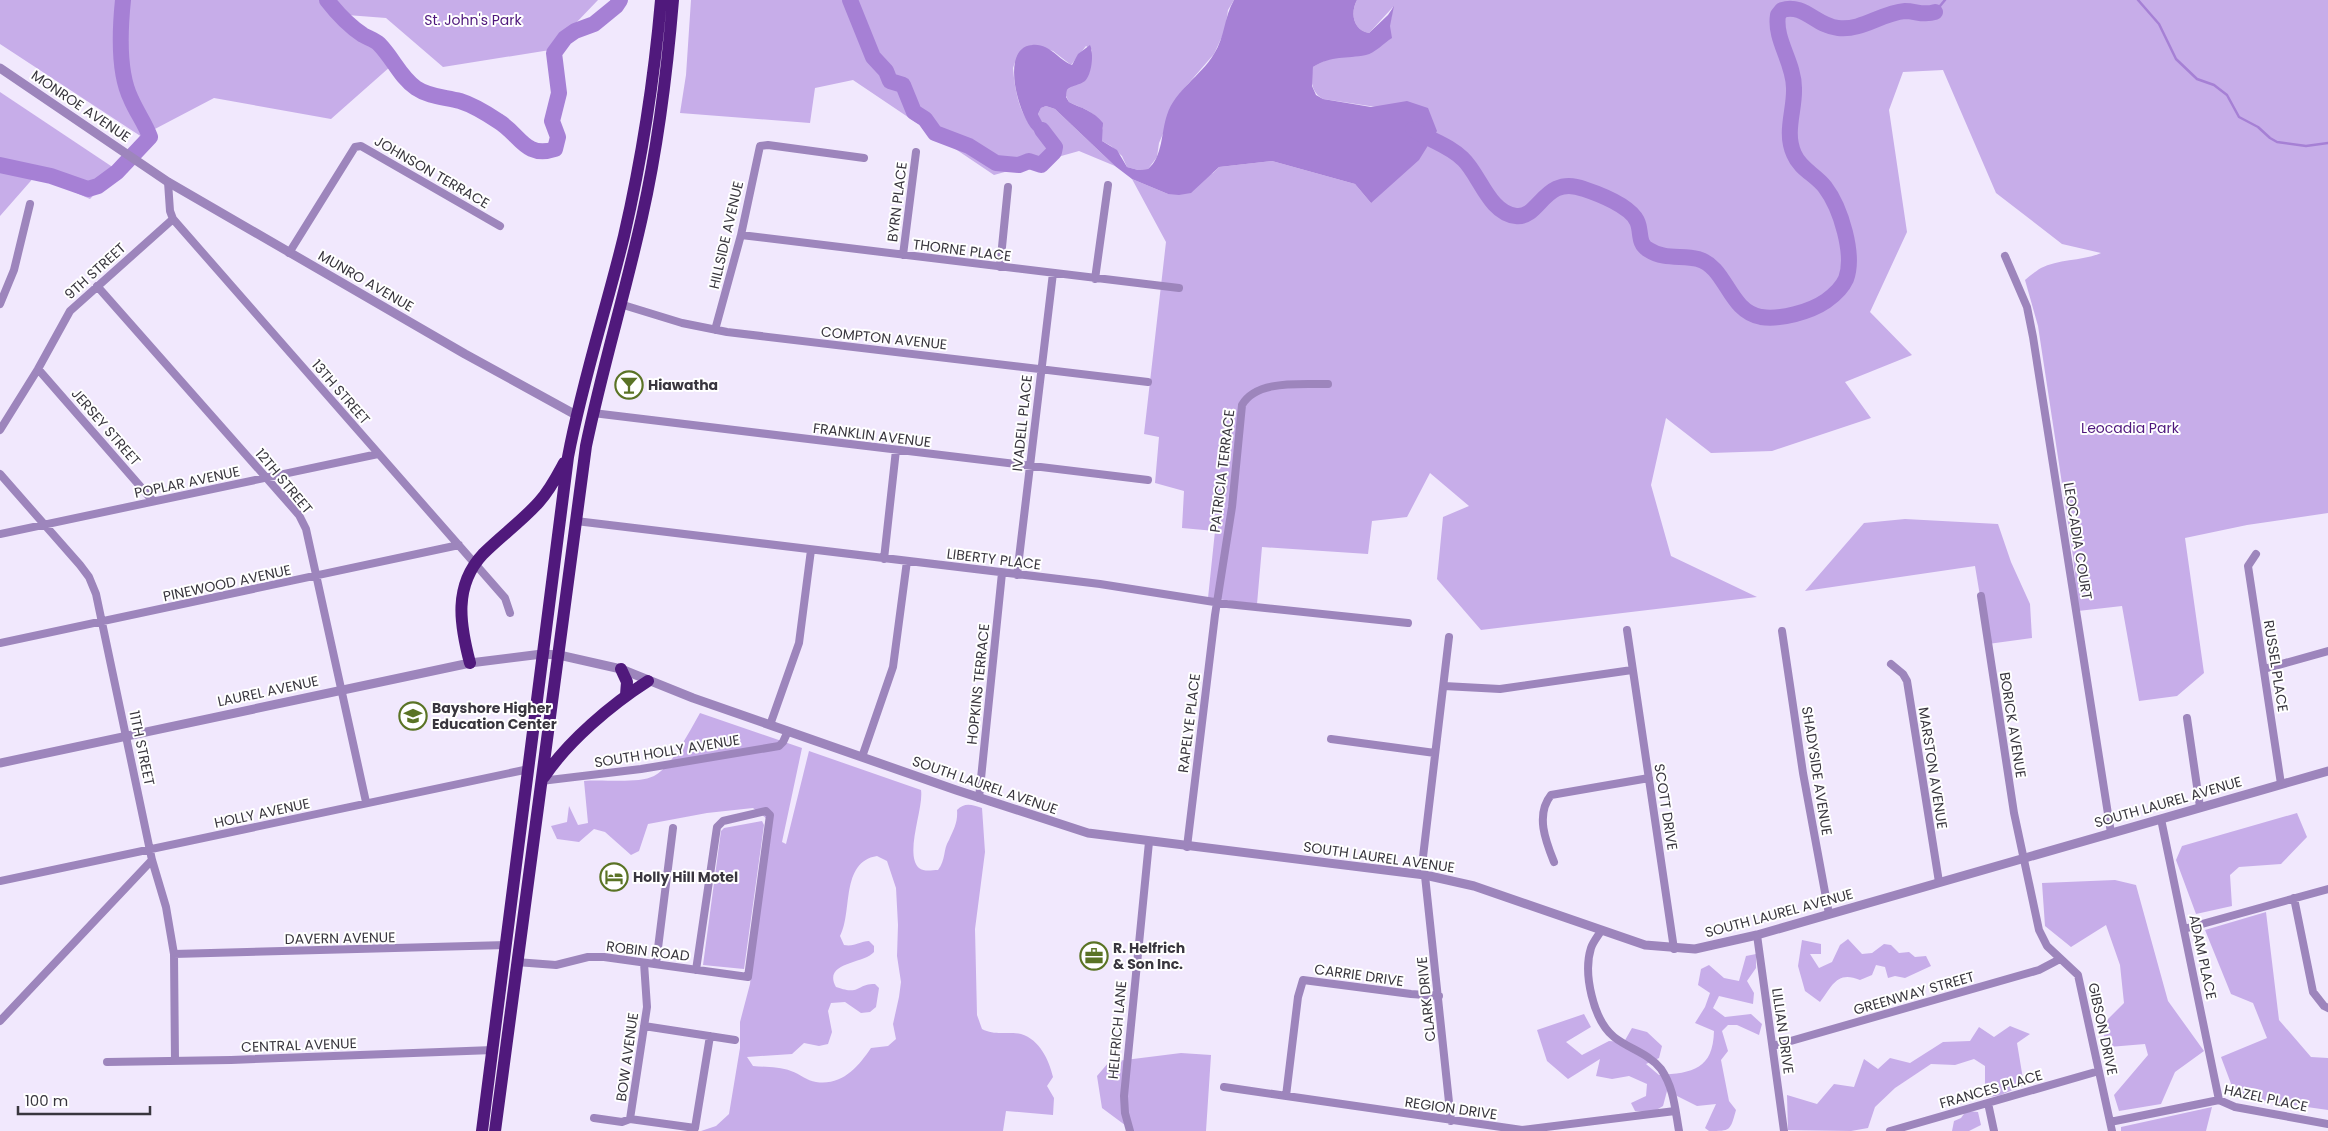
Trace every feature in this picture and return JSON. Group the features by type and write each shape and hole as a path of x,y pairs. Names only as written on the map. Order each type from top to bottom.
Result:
{"highway":[{"path":"482,1131 530,769 542,654 568,457 576,415 636,183 654,70 661,0"},
{"path":"495,1131 576,521 593,413 653,162 666,75 673,0"},
{"path":"470,663 462,633 460,611 465,586 482,555 540,501 568,457"},
{"path":"622,669 627,682 626,695"},
{"path":"541,781 554,762 626,695 648,680"}],"street":[{"name":"MONROE AVENUE","path":"0,68 146,167"},
{"name":"HILLSIDE AVENUE","path":"715,330 741,235 760,146 768,145 864,158"},
{"name":"JOHNSON TERRACE","path":"289,253 355,147 361,146 500,226"},
{"name":"BYRN PLACE","path":"903,255 916,152"},
{"name":"MUNRO AVENUE","path":"146,167 168,182 289,253 576,415"},
{"path":"168,182 170,212 173,219"},
{"path":"1094,278 1108,185"},
{"path":"1000,267 1008,187"},
{"path":"0,304 14,270 30,204"},
{"name":"9TH STREET","path":"0,430 38,369 66,317 97,286 173,219"},
{"name":"13TH STREET","path":"173,219 505,598 510,613"},
{"name":"THORNE PLACE","path":"741,235 1180,288"},
{"name":"LEOCADIA COURT","path":"2005,256 2027,307 2032,332 2111,833"},
{"name":"IVADELL PLACE","path":"1017,575 1040,369 1053,273"},
{"name":"12TH STREET","path":"97,286 303,521 318,577 366,802"},
{"name":"COMPTON AVENUE","path":"620,304 682,323 715,330 1148,382"},
{"name":"JERSEY STREET","path":"38,369 153,502"},
{"name":"PATRICIA TERRACE","path":"1217,602 1232,507 1242,406 1251,394 1262,388 1328,384"},
{"name":"FRANKLIN AVENUE","path":"593,413 1148,480"},
{"path":"884,559 896,450"},
{"name":"POPLAR AVENUE","path":"0,534 378,454"},
{"name":"11TH STREET","path":"0,474 89,577 96,594 152,860 166,907 174,954 175,1060"},
{"name":"LIBERTY PLACE","path":"576,521 1140,589 1217,602 1408,623"},
{"name":"PINEWOOD AVENUE","path":"0,643 318,577 459,545"},
{"path":"770,725 799,642 810,550"},
{"name":"RUSSEL PLACE","path":"2256,554 2248,566 2281,784"},
{"path":"862,757 893,667 907,561"},
{"name":"HOPKINS TERRACE","path":"979,798 1002,573"},
{"name":"BORICK AVENUE","path":"1981,596 2014,813 2023,858"},
{"name":"RAPELYE PLACE","path":"1187,847 1217,602"},
{"name":"SCOTT DRIVE","path":"1627,630 1674,949"},
{"name":"SHADYSIDE AVENUE","path":"1782,631 1804,773 1829,914"},
{"path":"1425,875 1423,857 1449,637"},
{"path":"2264,669 2328,652"},
{"name":"SOUTH LAUREL AVENUE","path":"542,654 559,655 622,669 770,725 1072,830 1187,847 1425,875 1474,886 1638,943 1674,949 1707,948 1757,935 2328,771"},
{"name":"LAUREL AVENUE","path":"0,763 470,663 542,654"},
{"name":"MARSTON AVENUE","path":"1891,664 1903,674 1907,681 1939,882"},
{"path":"1444,686 1500,689 1632,670"},
{"path":"2187,718 2200,807"},
{"name":"SOUTH HOLLY AVENUE","path":"541,781 641,769 779,746 788,731"},
{"path":"1331,739 1435,753"},
{"name":"HOLLY AVENUE","path":"0,881 366,802 530,769"},
{"path":"1554,862 1544,836 1543,828 1545,804 1551,795 1649,778"},
{"name":"ROBIN ROAD","path":"516,962 556,965 596,957 748,977 770,815 766,811 723,821 717,827 696,970"},
{"name":"ADAM PLACE","path":"2161,819 2219,1100"},
{"path":"656,964 673,828"},
{"name":"HELFRICH LANE","path":"1130,1131 1125,1114 1124,1096 1149,842"},
{"name":"GIBSON DRIVE","path":"2023,858 2039,930 2047,946 2074,970 2080,980 2112,1131"},
{"path":"0,1021 152,860"},
{"name":"CLARK DRIVE","path":"1425,875 1451,1121"},
{"path":"2184,929 2328,889"},
{"path":"2294,898 2314,992 2324,1006 2328,1008"},
{"path":"1601,931 1592,947 1589,963 1591,992 1596,1013 1613,1037 1643,1053 1660,1068 1672,1091 1679,1131"},
{"name":"LILLIAN DRIVE","path":"1757,935 1784,1131"},
{"name":"DAVERN AVENUE","path":"174,954 507,945"},
{"name":"GREENWAY STREET","path":"1773,1046 2039,970 2060,959"},
{"name":"BOW AVENUE","path":"594,1118 622,1122 630,1118 647,996 644,963"},
{"name":"CARRIE DRIVE","path":"1286,1096 1298,997 1303,980 1439,996"},
{"path":"644,1026 736,1040"},
{"path":"630,1118 695,1128 710,1036"},
{"name":"CENTRAL AVENUE","path":"107,1062 231,1060 493,1050"},
{"name":"FRANCES PLACE","path":"1890,1131 2099,1071"},
{"name":"REGION DRIVE","path":"1224,1087 1451,1121 1530,1130 1675,1110"},
{"name":"HAZEL PLACE","path":"2110,1122 2219,1100 2236,1107 2328,1124"},
{"path":"1988,1103 1994,1131"}],"green space":[{"path":"0,0 326,0 391,66 331,119 214,98 153,130 145,139 0,44"},
{"name":"St. John's Park","path":"335,0 598,0 550,50 443,67 386,18 347,15"},
{"path":"691,0 1234,0 1228,10 1225,30 1214,54 1181,92 1159,143 1157,157 1148,169 1138,170 1127,167 1122,156 1102,141 1101,132 1103,128 1097,118 1089,111 1069,102 1066,96 1067,90 1089,73 1092,50 1086,46 1071,65 1053,51 1032,45 1015,62 1013,68 1019,103 1028,122 1053,146 1038,114 1041,108 1046,106 1055,109 1115,166 1079,151 994,175 853,80 815,88 810,123 680,113 686,75"},
{"name":"Leocadia Park","path":"1357,0 2328,0 2328,513 2247,525 2185,538 2204,673 2177,696 2139,701 2122,606 2078,611 2073,556 2038,326 2025,280 2039,269 2048,265 2101,253 2062,244 1996,193 1943,70 1903,72 1889,110 1907,232 1870,312 1912,355 1845,382 1871,418 1772,451 1711,453 1666,418 1651,485 1671,556 1757,597 1481,630 1437,579 1443,517 1469,506 1430,473 1407,517 1372,521 1368,554 1262,547 1257,604 1208,598 1215,531 1182,528 1184,491 1155,483 1159,437 1144,434 1166,242 1132,179 1168,194 1213,173 1219,167 1272,161 1355,184 1371,203 1376,107 1323,99 1316,93 1312,85 1313,67 1341,56 1374,50 1382,42 1388,29 1393,7 1369,33 1359,28 1354,20"},
{"path":"0,92 117,170 90,199 36,175 0,216"},
{"path":"1905,519 1998,524 2011,562 2030,604 2032,638 1988,644 1975,566 1805,591 1864,523"},
{"path":"700,713 802,748 782,842 786,844 809,751 921,790 913,852 915,861 919,868 923,870 938,870 941,866 947,843 957,818 957,810 966,805 982,808 985,852 975,929 977,1015 982,1029 996,1033 1021,1034 1028,1037 1043,1051 1053,1077 1047,1086 1054,1098 1053,1115 1006,1111 1003,1131 701,1131 716,1126 729,1114 740,1048 740,1022 750,984 767,819 753,808 707,813 648,824 639,851 631,855 605,832 594,829 579,842 557,839 551,826 567,822 569,806 578,825 588,823 584,781 639,780 654,776 661,771 674,757","holes":["877,856 887,861 896,888 897,956 901,982 893,1024 896,1039 888,1046 871,1048 855,1068 834,1081 816,1082 787,1070 753,1066 747,1057 792,1054 804,1043 819,1046 828,1044 832,1032 828,1011 831,1003 845,1002 861,1013 870,1012 876,1007 879,988 875,984 850,990 836,987 833,979 839,968 869,956 874,952 874,946 869,941 844,945 840,936 844,926 852,878 857,868 865,860"]},
{"path":"2297,813 2307,837 2281,864 2239,867 2230,875 2232,906 2196,914 2176,860 2182,846"},
{"path":"762,821 764,825 744,969 703,965 721,831 724,828"},
{"path":"2115,880 2136,885 2168,1001 2204,1051 2175,1072 2161,1104 2119,1111 2114,1095 2148,1055 2145,1044 2109,1047 2100,1027 2124,1003 2120,965 2106,925 2071,947 2045,926 2042,883"},
{"path":"2266,912 2279,1020 2311,1057 2328,1058 2328,1110 2236,1097 2221,1057 2267,1038 2253,1003 2231,994 2205,930"},
{"path":"1848,939 1862,954 1872,953 1884,944 1891,945 1899,953 1909,952 1915,957 1926,956 1931,966 1905,978 1895,976 1888,978 1885,967 1876,965 1872,975 1860,980 1852,977 1840,978 1832,985 1820,1002 1805,991 1798,966 1802,940 1821,944 1821,954 1810,954 1819,968 1832,962 1840,945"},
{"path":"1756,954 1756,968 1747,981 1754,993 1753,1004 1719,996 1713,1008 1725,1017 1751,1014 1762,1024 1759,1035 1737,1025 1728,1025 1722,1031 1728,1051 1721,1060 1729,1101 1736,1110 1731,1126 1726,1130 1709,1131 1705,1128 1716,1104 1697,1106 1667,1091 1663,1106 1653,1112 1635,1111 1631,1103 1646,1096 1647,1084 1629,1076 1612,1079 1596,1076 1600,1059 1568,1079 1547,1061 1537,1030 1584,1014 1591,1027 1566,1042 1582,1055 1609,1041 1624,1042 1632,1028 1647,1032 1662,1046 1659,1058 1646,1064 1659,1075 1682,1073 1699,1066 1710,1054 1714,1031 1695,1023 1705,1007 1710,993 1698,985 1701,969 1709,965 1724,978 1739,981 1746,956"},
{"path":"2010,1026 2030,1034 2017,1043 2024,1085 2001,1095 1985,1098 1985,1066 1974,1059 1955,1065 1931,1064 1895,1088 1875,1107 1868,1128 1851,1131 1788,1130 1787,1095 1817,1104 1834,1084 1854,1087 1864,1059 1878,1069 1890,1058 1910,1063 1943,1042 1970,1041 1979,1027 1994,1037"},
{"path":"1181,1053 1211,1055 1206,1131 1133,1131 1102,1108 1097,1076 1109,1062"},
{"path":"2212,1107 2206,1131 2121,1131 2121,1127"},
{"path":"1966,1111 1978,1112 1981,1125 1969,1131 1952,1131 1954,1121 1961,1118"}],"shaded area":[{"path":"326,0 335,0 355,24 388,44 400,60 396,66 391,66"},
{"path":"1234,0 1357,0 1354,20 1359,28 1369,33 1388,15 1394,6 1390,26 1392,38 1379,48 1366,55 1333,59 1313,67 1312,86 1316,95 1323,99 1371,107 1407,101 1428,108 1437,131 1419,160 1371,203 1355,184 1272,161 1219,167 1191,193 1168,194 1132,179 1115,166 1055,109 1046,106 1041,108 1038,114 1055,147 1035,132 1028,122 1022,111 1015,83 1014,70 1016,58 1022,49 1038,45 1049,49 1072,65 1078,54 1090,45 1092,63 1089,74 1085,81 1067,90 1066,97 1069,102 1087,110 1103,123 1102,141 1117,150 1127,167 1138,170 1148,169 1153,164 1159,151 1165,122 1171,106 1214,54"}],"waterway":[{"path":"0,165 51,176 88,189 98,186 117,172 150,137 131,99 124,77 121,51 123,0"},
{"path":"327,0 352,27 379,44 410,84 426,93 460,101 475,107 506,126 524,144 537,151 555,149 558,137 552,121 559,93 554,53 565,38 575,31 594,24 616,6 620,0"},
{"path":"850,0 873,57 886,71 890,81 903,85 914,112 925,119 935,133 969,146 996,163 1019,165 1029,161 1041,165 1054,152 1055,147 1042,130"},
{"path":"1935,12 1945,0"},
{"path":"2138,0 2159,24 2176,59 2197,79 2214,85 2227,95 2239,117 2258,127 2277,142 2306,146 2328,143"},
{"path":"1413,129 1452,150 1463,159 1492,201 1507,213 1516,216 1524,215 1551,192 1560,187 1571,186 1590,191 1606,197 1628,210 1637,221 1640,237 1645,247 1649,250 1661,255 1698,259 1708,264 1722,279 1741,307 1750,313 1769,318 1795,314 1812,309 1837,292 1846,279 1849,257 1845,232 1831,196 1825,187 1800,164 1791,146 1790,129 1794,88 1791,69 1779,33 1778,15 1782,10 1797,10 1830,26 1847,28 1855,27 1896,12 1905,11 1927,14 1935,12"}],"place":[{"name":"Hiawatha","path":"629,385"},
{"name":"Bayshore Higher Education Center","path":"413,716"},
{"name":"Holly Hill Motel","path":"614,877"},
{"name":"R. Helfrich & Son Inc.","path":"1094,956"}]}
